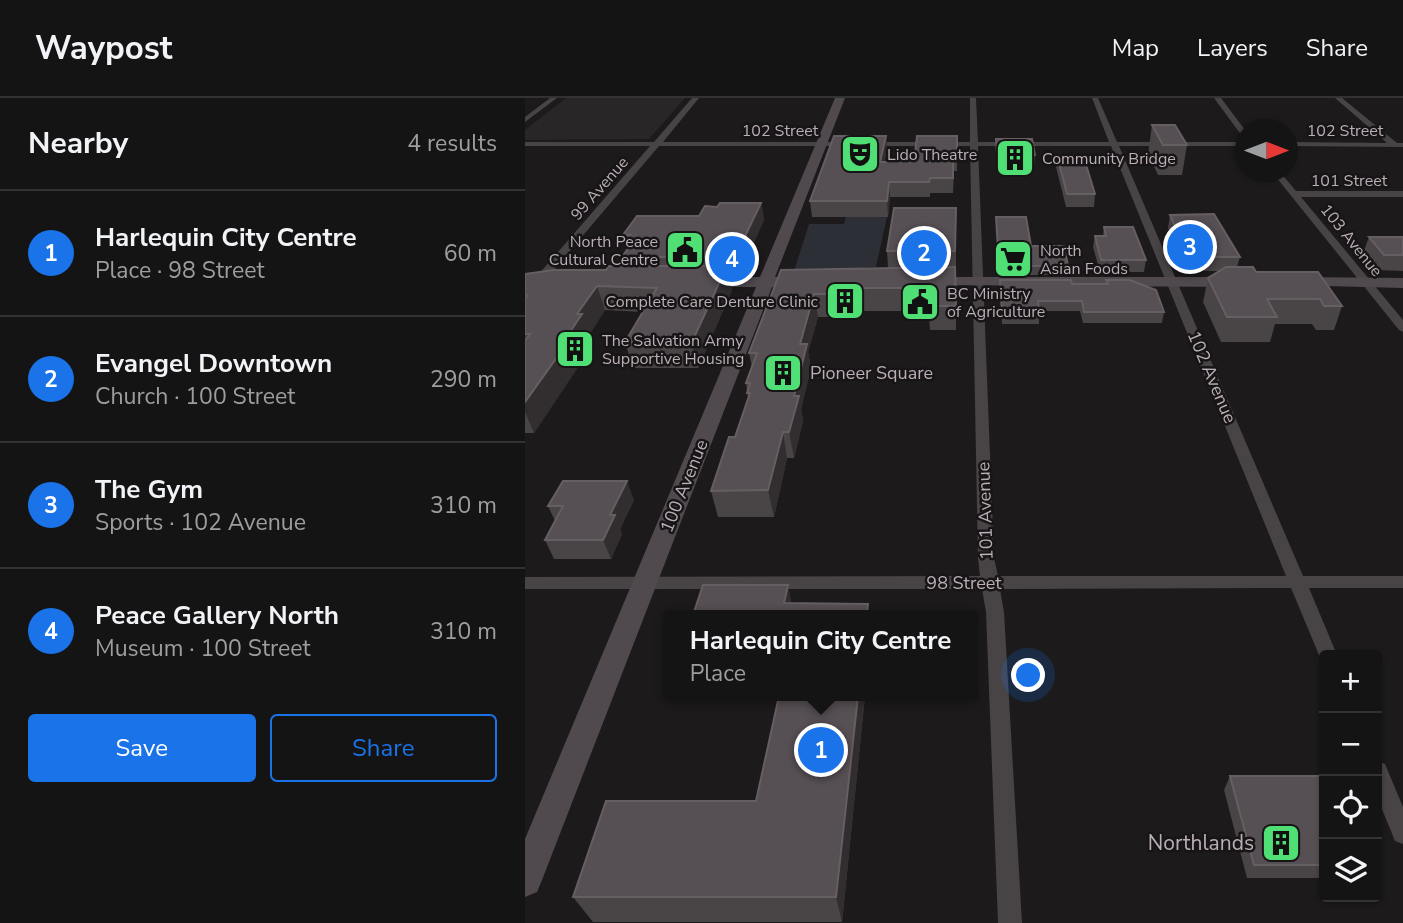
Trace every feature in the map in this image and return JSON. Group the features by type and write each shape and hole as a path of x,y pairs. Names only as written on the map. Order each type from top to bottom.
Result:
{"main road":[{"name":"100 Avenue","path":"526,880 840,98"},
{"path":"531,282 565,282"},
{"path":"687,282 818,282"},
{"path":"910,282 1254,282"},
{"path":"1280,282 1403,283"}],"street":[{"path":"525,120 554,98"},
{"name":"99 Avenue","path":"525,297 531,282 696,98"},
{"name":"101 Avenue","path":"973,98 986,558 995,612 1010,923"},
{"name":"102 Avenue","path":"1095,98 1326,650"},
{"path":"1217,98 1235,121"},
{"path":"1338,98 1398,145 1403,152"},
{"name":"102 Street","path":"525,144 1235,144"},
{"name":"102 Street","path":"1298,144 1398,145"},
{"name":"103 Avenue","path":"1284,182 1403,328"},
{"name":"101 Street","path":"1294,194 1403,194"},
{"name":"98 Street","path":"525,583 1403,582"},
{"path":"1379,776 1403,833"}],"shaded area":[{"path":"566,98 685,98 649,139 525,140 525,130"},
{"path":"846,217 887,217 876,267 865,267 864,271 794,271 809,224 844,224"}],"building":[{"path":"1152,125 1175,125 1187,145 1163,145"},
{"path":"834,136 886,136 880,162 914,162 917,136 957,136 953,178 930,178 929,182 889,182 887,201 810,201"},
{"path":"996,139 1032,139 1035,155 997,154"},
{"path":"1057,155 1083,155 1095,194 1067,194"},
{"path":"720,203 761,203 735,257 622,257 634,240 626,240 630,235 623,235 637,216 699,216 705,206 717,207"},
{"path":"894,208 956,208 955,251 887,251"},
{"path":"1214,214 1240,257 1188,257 1170,215"},
{"path":"996,217 1026,217 1031,246 1064,246 1068,266 999,266"},
{"path":"1104,227 1133,227 1146,260 1101,260 1095,236 1106,236"},
{"path":"1369,237 1403,237 1403,255 1384,255"},
{"path":"609,266 727,266 692,342 625,342 657,288 597,286 577,314 582,314 570,332 575,332 525,402 525,341 530,334 525,334 525,274 554,270 606,270"},
{"path":"955,267 956,306 929,306 930,294 905,294 905,288 861,288 860,294 814,294 800,344 807,344 794,396 799,396 789,432 783,432 768,490 711,491 729,437 735,437 750,393 747,393 750,383 746,383 757,353 749,353 781,270"},
{"path":"1226,267 1253,267 1256,272 1318,272 1342,306 1324,306 1320,299 1267,299 1277,317 1227,317 1208,278"},
{"path":"1000,280 1071,280 1072,284 1108,284 1106,280 1130,280 1156,290 1164,312 1084,312 1082,301 1038,301 1039,313 1002,313"},
{"path":"563,481 627,481 610,515 615,515 603,540 545,540 563,506 548,506"},
{"path":"703,585 788,585 784,603 868,604 867,610 695,610"},
{"path":"778,701 857,701 836,897 573,897 606,801 756,801"},
{"name":"Northlands","path":"1230,776 1319,776 1319,865 1254,865"}],"place":[{"name":"Lido Theatre","path":"860,154"},
{"name":"Community Bridge","path":"1015,158"},
{"name":"The Gym","path":"1190,247"},
{"name":"North Peace Cultural Centre","path":"685,250"},
{"name":"Evangel Downtown","path":"924,253"},
{"name":"Peace Gallery North","path":"732,259"},
{"name":"North Asian Foods","path":"1013,259"},
{"name":"Complete Care Denture Clinic","path":"845,301"},
{"name":"BC Ministry of Agriculture","path":"920,302"},
{"name":"The Salvation Army Supportive Housing","path":"575,349"},
{"name":"Pioneer Square","path":"783,373"},
{"name":"Harlequin City Centre","path":"821,750"},
{"name":"Northlands","path":"1281,843"}]}
